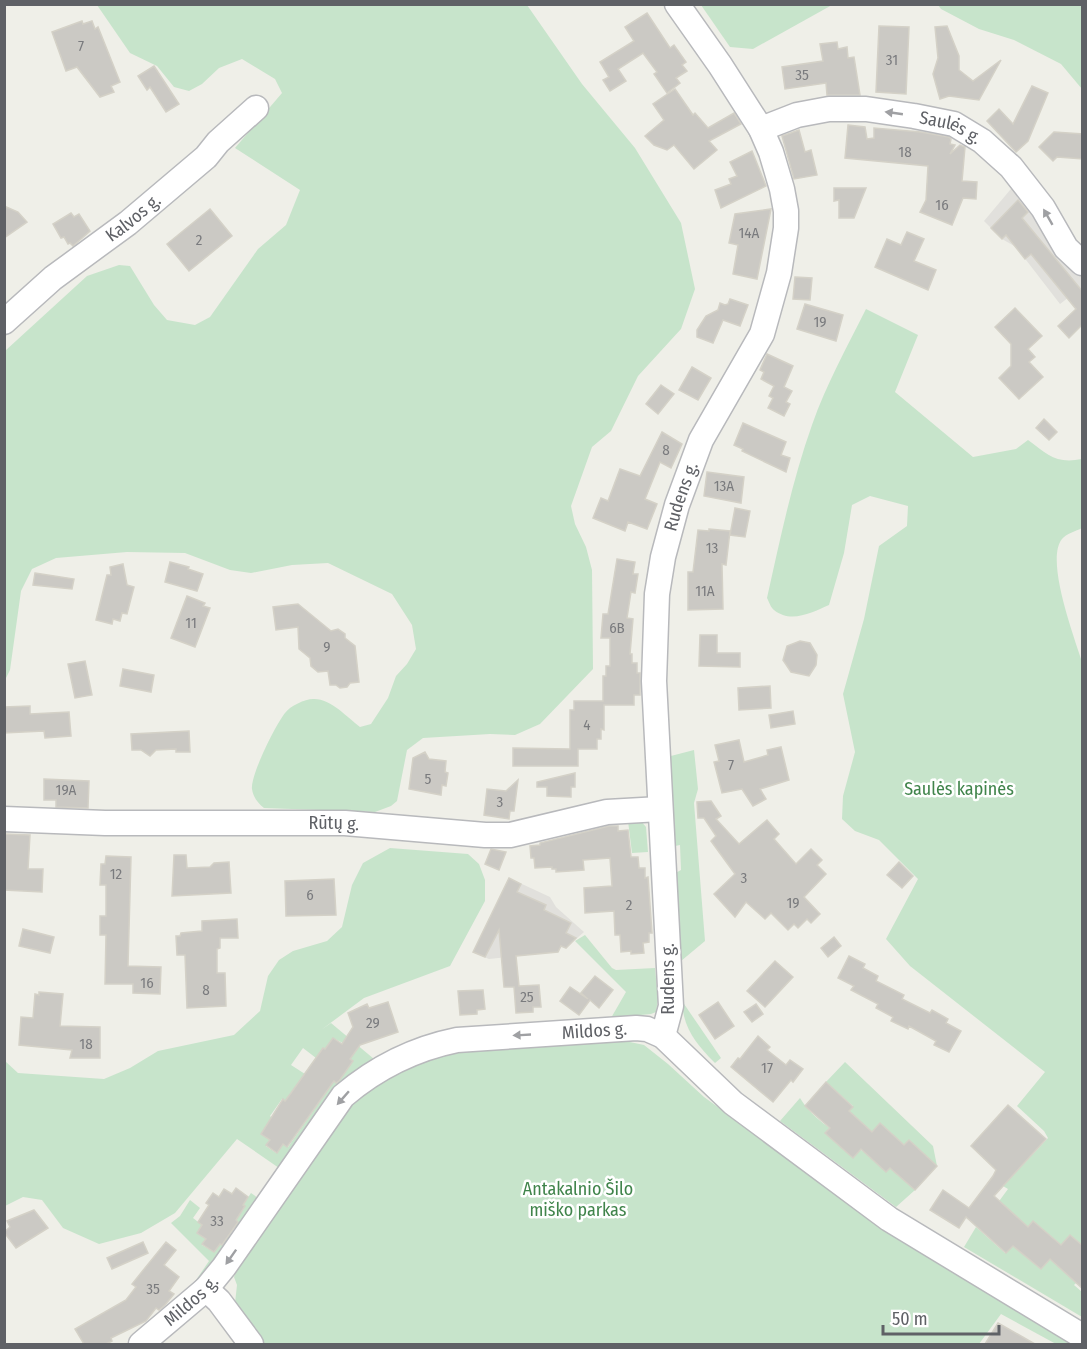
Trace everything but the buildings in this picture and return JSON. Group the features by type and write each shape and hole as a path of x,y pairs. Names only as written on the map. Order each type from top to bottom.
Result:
{"street":[{"name":"Rudens g.","path":"663,1036 671,1006 654,676 657,594 663,557 677,505 701,440 762,334 777,281 784,245 786,211 771,152 761,129 677,4"},
{"name":"Kalvos g.","path":"4,322 53,278 128,223 206,157 218,142 256,108"},
{"name":"Saulės g.","path":"761,129 797,115 829,109 866,109 954,124 982,141 1011,167 1043,208 1066,248 1083,263"},
{"name":"Rūtų g.","path":"4,819 105,823 345,824 510,835 607,812 660,809"},
{"name":"Mildos g.","path":"141,1344 206,1289 224,1268 343,1096 375,1071 402,1056 433,1045 479,1038 636,1028 647,1029 663,1036 733,1103 889,1219 1083,1336"},
{"path":"206,1289 219,1301 251,1344"}],"shaded area":[{"path":"1020,178 1082,263 1082,287 1060,304 1016,247 1002,239 984,221"},
{"path":"509,878 550,897 556,907 584,932 566,948 561,946 558,952 489,959 473,952"}],"green space":[{"path":"97,5 527,5 582,84 635,148 681,223 695,289 681,329 638,376 611,431 592,447 571,506 575,524 586,547 592,570 593,669 540,724 515,735 490,734 423,738 407,750 397,801 375,812 264,808 253,795 252,782 264,750 287,710 306,700 319,700 338,709 360,727 371,724 388,698 396,676 416,649 412,625 392,594 328,563 292,565 251,573 230,570 185,553 127,552 56,558 32,569 21,591 10,670 5,680 5,351 87,276 119,265 130,266 154,305 167,320 195,325 210,317 258,249 286,225 300,190 235,148 282,93 275,79 242,59 219,68 202,84 189,91 174,87 157,66 130,53"},
{"path":"701,5 832,5 753,49 730,47"},
{"path":"938,5 1082,5 1082,89 1061,64 1014,40 979,29 941,9"},
{"name":"Saulės kapinės","path":"866,309 918,335 895,392 973,457 1016,449 1028,440 1053,457 1065,460 1082,459 1082,528 1062,539 1058,549 1057,563 1063,599 1082,662 1082,1245 1070,1235 1061,1245 1050,1235 1047,1238 1033,1222 1028,1227 997,1204 1008,1189 1003,1186 1048,1138 1044,1131 1017,1106 1045,1072 910,966 886,939 918,879 879,840 855,831 842,819 843,796 855,752 843,694 864,619 879,546 907,526 908,506 870,496 852,505 844,553 829,605 802,615 788,616 773,609 767,598 792,489 812,425 830,381"},
{"path":"694,750 698,789 694,803 705,941 681,961 683,987 680,989 670,876 681,870 680,845 670,847 667,757"},
{"path":"640,820 646,827 648,852 632,853 628,821"},
{"path":"390,848 468,854 479,864 485,880 485,901 450,966 364,998 321,1030 331,1023 374,1059 345,1082 333,1095 279,1168 237,1139 175,1213 141,1233 99,1244 63,1228 42,1200 23,1197 5,1206 5,1061 18,1073 104,1079 130,1068 158,1051 234,1035 260,1011 268,976 279,960 293,951 327,941 342,927 352,885 363,863","holes":["333,1038 356,1050 350,1059 353,1061 337,1083 334,1081 288,1147 283,1144 276,1153 266,1146 270,1140 262,1134 272,1118 270,1116 282,1099 285,1101 291,1093 300,1099 299,1082 305,1074 291,1065 303,1048 316,1058"]},
{"path":"585,935 616,970 655,968 658,999 656,1012 611,1018 626,992 575,941"},
{"path":"682,1001 721,1058 715,1063 692,1035 685,1019"},
{"name":"Antakalnio Šilo miško parkas","path":"625,1041 644,1045 704,1097 835,1192 1075,1340 1072,1344 1056,1344 1001,1314 979,1344 264,1344 251,1329 235,1303 237,1285 234,1277 237,1270 332,1125 360,1093 402,1067 458,1051"},
{"path":"845,1062 933,1146 937,1166 909,1141 904,1145 881,1124 872,1132 849,1111 853,1106 826,1082"},
{"path":"800,1098 820,1121 864,1152 886,1172 890,1168 915,1190 896,1207 780,1121"},
{"path":"251,1193 258,1198 237,1228 235,1227 238,1222 236,1220"},
{"path":"190,1200 200,1208 193,1218 202,1225 197,1233 206,1239 202,1245 214,1252 232,1232 234,1233 201,1281 192,1286 209,1261 171,1223 180,1216"},
{"path":"976,1227 1005,1253 1013,1246 1041,1269 1050,1259 1078,1281 1074,1285 1082,1292 1082,1317 964,1247"}]}
